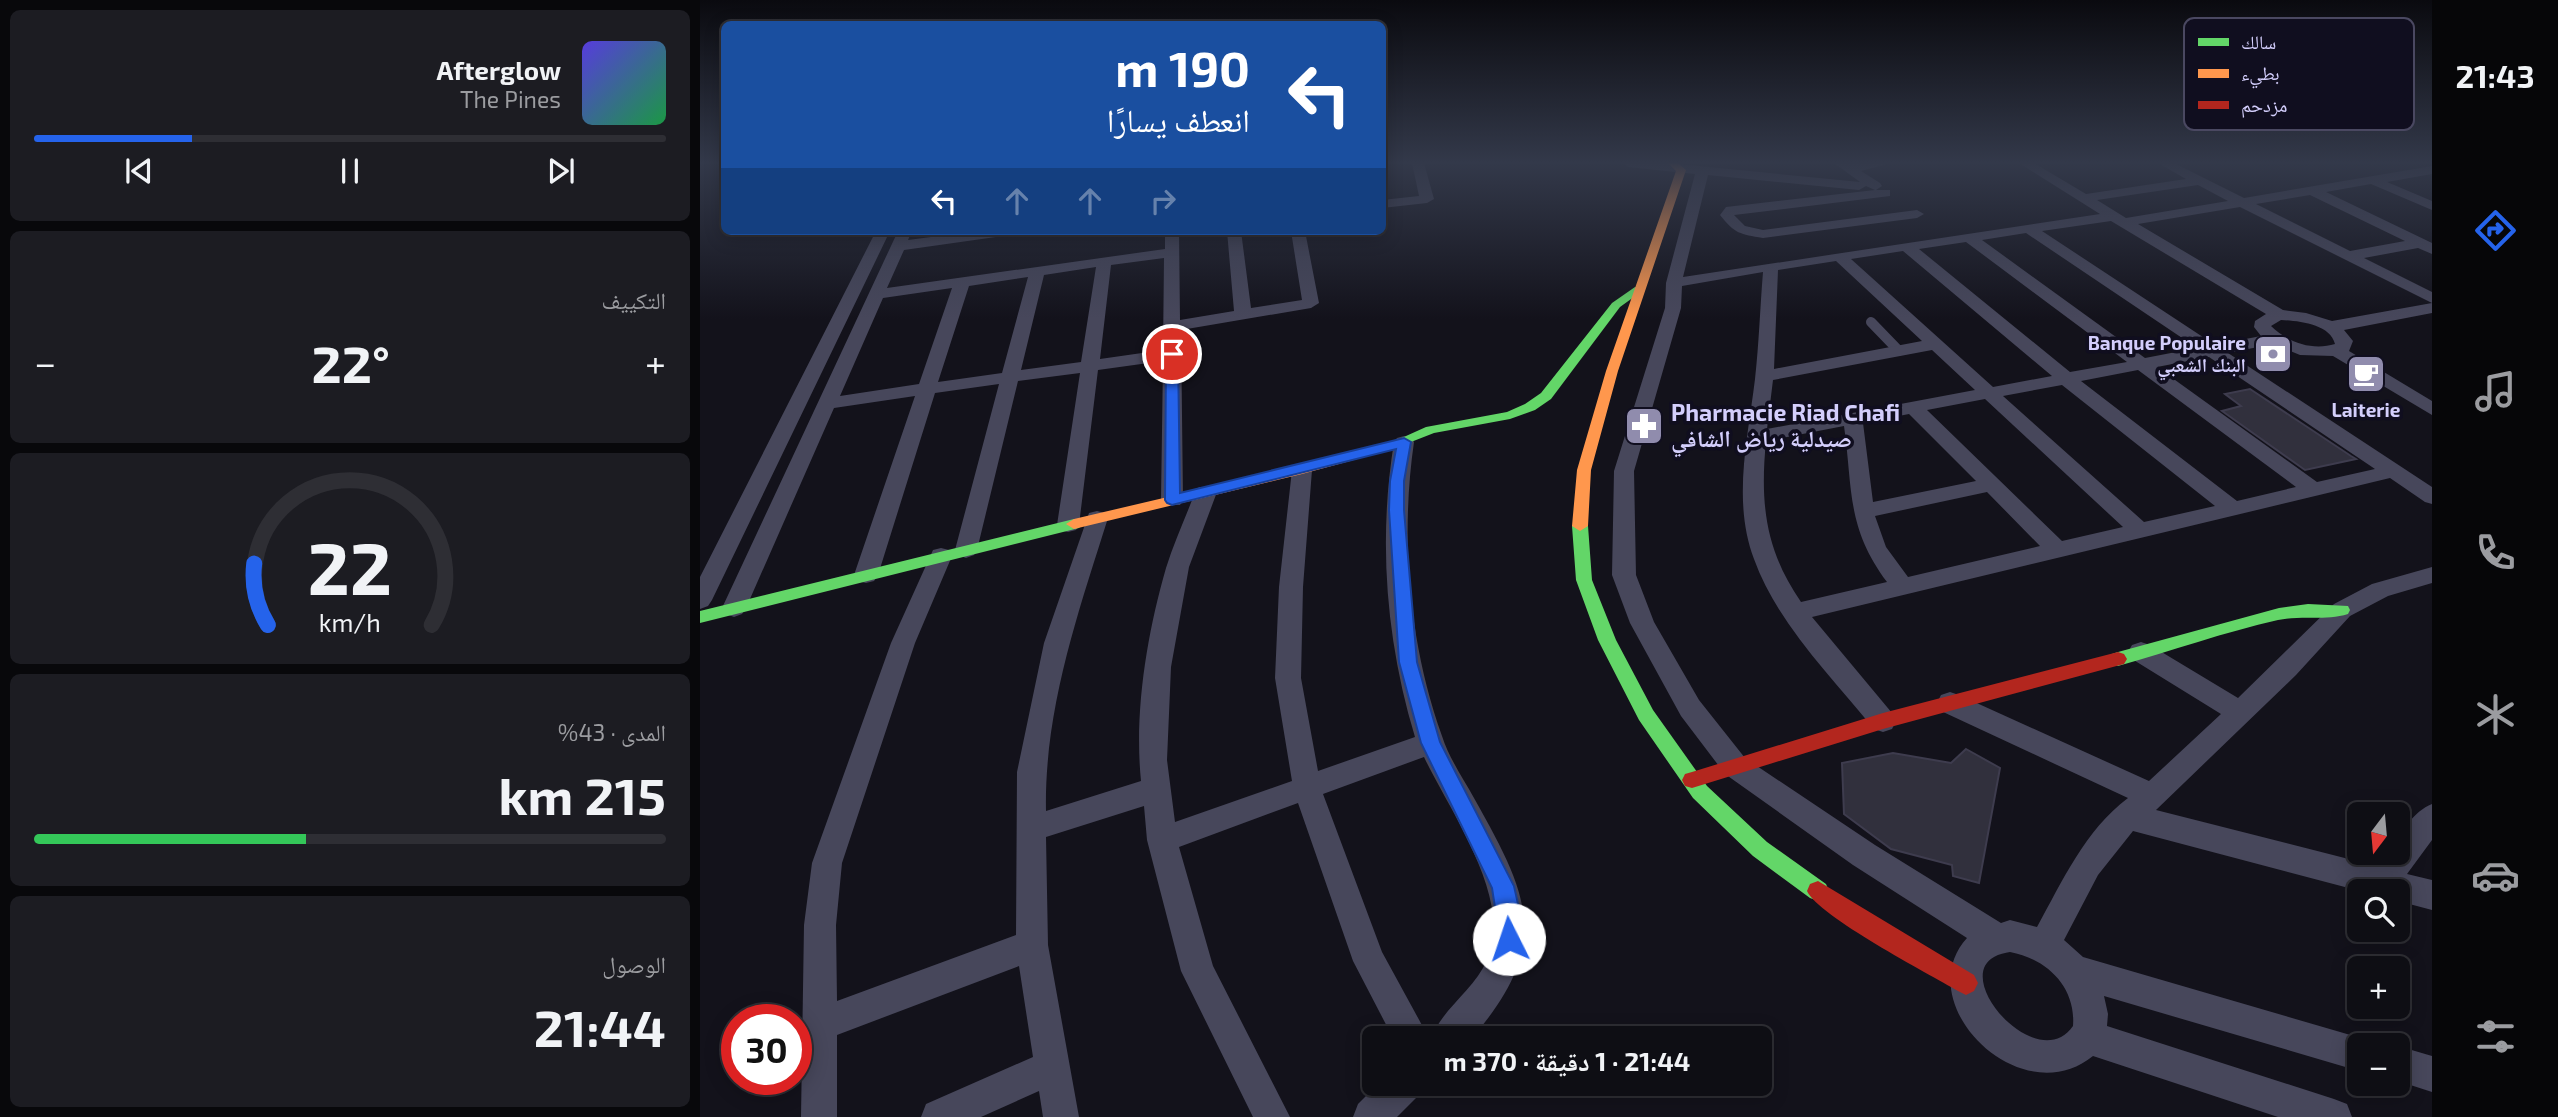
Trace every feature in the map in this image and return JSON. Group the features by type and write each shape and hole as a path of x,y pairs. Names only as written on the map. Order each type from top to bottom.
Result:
{"street":[{"path":"1660,215 1584,470 1580,533 1584,580 1607,640 1646,715 1700,792 1771,857 1848,913 1966,983"},
{"path":"1673,215 1673,308 1624,471 1624,575 1642,623 1690,708 1735,766 1864,855 1994,937 2027,939 2044,946 2074,971 2085,988 2091,1005 2092,1022 2087,1037 2078,1048 2064,1055 2048,1058 2029,1054 2010,1046 1993,1033 1980,1017 1966,983 1966,967 1972,954 1982,943 1994,937"},
{"path":"1727,215 1740,230 1763,234 1926,221"},
{"path":"1917,215 1962,239 2142,365 2313,491"},
{"path":"2114,215 2279,314 2305,317 2330,327 2344,341 2343,347 2336,351 2308,351 2274,339 2262,327 2263,321 2279,314"},
{"path":"1674,283 1906,246 2151,215"},
{"path":"2269,215 2432,298"},
{"path":"2364,215 2428,245"},
{"path":"2029,229 2432,497"},
{"path":"700,600 881,235"},
{"path":"734,608 902,239 956,235"},
{"path":"1172,235 1172,500"},
{"path":"1234,235 1243,314"},
{"path":"1172,326 1311,303 1299,235"},
{"path":"2346,256 2428,245"},
{"path":"1906,246 2068,380 2234,509"},
{"path":"877,294 1172,252"},
{"path":"1839,256 2140,531"},
{"path":"1068,525 1104,262"},
{"path":"1770,266 1754,514 1765,560 1795,612 1884,721"},
{"path":"818,1117 820,925 827,863 904,643 954,553 1010,377 1037,271"},
{"path":"866,575 962,282"},
{"path":"700,617 1302,470 1404,442 1431,430 1510,415 1530,407 1546,396 1616,305 1639,289"},
{"path":"2330,327 2432,308"},
{"path":"1757,437 2274,339"},
{"path":"1764,376 1936,344"},
{"path":"2336,351 2432,408"},
{"path":"828,403 1172,354"},
{"path":"1914,408 2058,551"},
{"path":"1853,420 1863,511 1875,546 1903,587"},
{"path":"1404,442 1397,481 1396,510 1408,662 1430,743 1503,886 1510,922 1508,955 1489,993 1459,1026"},
{"path":"1302,470 1291,587 1288,678 1307,788 1369,961 1405,1026"},
{"path":"1795,612 2394,471"},
{"path":"1863,511 1990,485"},
{"path":"1206,492 1178,566 1158,667 1153,760 1162,840 1198,971 1272,1117"},
{"path":"1061,1117 1032,945 1031,772 1056,643 1097,518"},
{"path":"2044,946 2087,865 2127,816 2152,796 2240,712 2342,610 2380,590 2432,575"},
{"path":"1692,780 1884,721 2296,609 2342,610"},
{"path":"2141,652 2240,712"},
{"path":"1950,703 2152,796"},
{"path":"1162,840 1430,743"},
{"path":"1032,828 1157,789"},
{"path":"2127,816 2371,879"},
{"path":"2385,879 2432,817"},
{"path":"2410,889 2432,895"},
{"path":"820,1024 1032,945"},
{"path":"2074,971 2347,1050"},
{"path":"2087,1037 2334,1117"},
{"path":"939,1117 1053,1066"},
{"path":"2410,1068 2432,1074"},
{"path":"1371,1117 1392,1096"}],"lane":[{"path":"1871,322 1899,351"}],"building":[{"path":"2250,389 2356,459 2305,470 2222,411 2241,406 2225,394"},
{"path":"1966,749 2000,768 1979,883 1953,876 1952,865 1891,849 1844,814 1842,763 1893,753 1951,763"}],"traffic: fast":[{"path":"1393,445 1431,430 1510,415 1530,407 1546,396 1616,305 1639,289"},
{"path":"700,617 1074,524"},
{"path":"1580,526 1584,580 1607,640 1646,715 1700,792 1760,849 1818,891"},
{"path":"2118,659 2279,614 2308,610 2342,610"}],"traffic: slow":[{"path":"1580,526 1584,470 1612,371 1666,215"},
{"path":"1074,524 1302,470 1393,445"}],"traffic: jam":[{"path":"1692,780 1883,721 2118,659"},
{"path":"1818,891 1848,913 1966,983"}],"place":[{"name":"Banque Populaire البنك الشعبي","path":"2273,354"},
{"name":"Laiterie","path":"2366,374"},
{"name":"Pharmacie Riad Chafi صيدلية رياض الشافي","path":"1644,426"}],"route":[{"path":"1172,354 1172,500 1302,470 1404,442 1397,481 1396,510 1408,662 1430,743 1503,886 1510,922 1509,939"}]}
